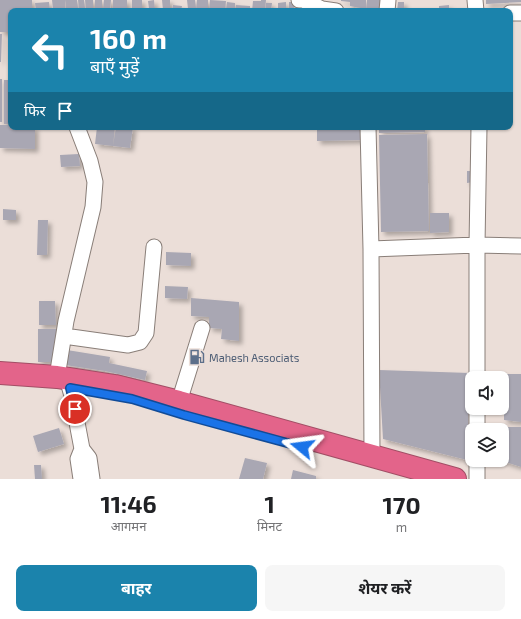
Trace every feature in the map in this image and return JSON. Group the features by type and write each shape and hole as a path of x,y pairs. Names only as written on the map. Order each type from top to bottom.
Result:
{"highway":[{"path":"0,373 115,386 179,402 455,479"},
{"path":"0,384 65,381 417,479"}],"street":[{"path":"299,0 303,0 320,8"},
{"path":"78,130 90,161 95,182 93,207 66,321 64,336 65,381 82,449 89,458 92,479"},
{"path":"368,130 371,249 372,456"},
{"path":"477,371 479,130"},
{"path":"371,249 477,245 521,246"},
{"path":"64,336 128,345 140,342 146,333 154,247"},
{"path":"179,402 202,328"},
{"path":"81,479 78,459 82,449"},
{"path":"477,467 477,479"}],"building":[{"path":"0,0 32,0 32,8 8,8 8,32 0,32"},
{"path":"52,0 65,0 65,8 53,8"},
{"path":"65,0 77,0 78,8 66,8"},
{"path":"78,0 84,0 85,8 79,8"},
{"path":"85,0 93,0 93,8 86,8"},
{"path":"95,0 102,0 102,8 95,8"},
{"path":"104,0 111,0 110,8 103,8"},
{"path":"113,0 127,0 127,8 113,8"},
{"path":"132,0 142,0 142,8 132,8"},
{"path":"154,0 155,8 149,8 148,1"},
{"path":"162,0 170,0 170,8 163,8"},
{"path":"187,0 195,0 196,8 188,8"},
{"path":"197,0 208,0 208,8 196,8"},
{"path":"210,0 226,1 225,8 209,8"},
{"path":"266,0 265,8 252,8 253,1"},
{"path":"366,0 366,8 350,6 350,2 341,1"},
{"path":"367,0 386,0 385,8 366,8"},
{"path":"486,0 521,0 521,2 486,4"},
{"path":"49,2 50,8 36,8 35,3"},
{"path":"227,2 235,3 235,8 226,8"},
{"path":"286,2 286,8 278,8 278,3"},
{"path":"289,2 294,2 294,8 289,8"},
{"path":"398,2 404,2 404,8 397,8"},
{"path":"266,3 272,3 271,8 266,8"},
{"path":"173,5 182,6 182,8 172,8"},
{"path":"236,5 250,6 250,8 236,8"},
{"path":"449,5 449,8 439,8 439,6"},
{"path":"0,34 2,34 1,62 0,62"},
{"path":"0,79 2,79 2,122 0,122"},
{"path":"4,80 8,80 8,124 4,124"},
{"path":"0,125 8,125 8,130 35,130 35,149 0,148"},
{"path":"97,130 115,130 113,146 95,144"},
{"path":"116,130 133,130 130,148 113,146"},
{"path":"317,130 363,130 364,140 317,141"},
{"path":"379,130 425,130 425,132 379,133"},
{"path":"427,134 429,231 381,232 379,135"},
{"path":"79,154 80,166 61,167 60,155"},
{"path":"467,171 474,171 474,182 467,183"},
{"path":"3,209 16,210 16,220 3,220"},
{"path":"430,213 449,213 449,232 430,233"},
{"path":"38,220 48,220 47,255 37,255"},
{"path":"166,252 191,253 191,266 166,265"},
{"path":"165,286 188,287 187,299 165,298"},
{"path":"191,298 239,302 239,341 221,339 222,329 209,328 209,317 191,316"},
{"path":"39,301 55,301 56,325 39,325"},
{"path":"38,329 57,329 57,362 38,362"},
{"path":"67,350 110,357 109,363 147,371 145,380 105,371 65,365"},
{"path":"379,370 465,373 465,415 469,415 468,423 465,423 465,460 383,439"},
{"path":"509,374 521,374 521,422 504,420 504,415 509,415"},
{"path":"509,427 521,427 521,467 509,463"},
{"path":"59,428 64,444 38,452 33,436"},
{"path":"245,458 267,463 263,479 239,479"},
{"path":"34,465 41,465 42,479 35,479"},
{"path":"293,470 316,476 316,479 291,479"}],"place":[{"name":"Mahesh Associats","path":"197,357"}],"route":[{"path":"75,409 70,388 132,399 184,415 302,447"}]}
